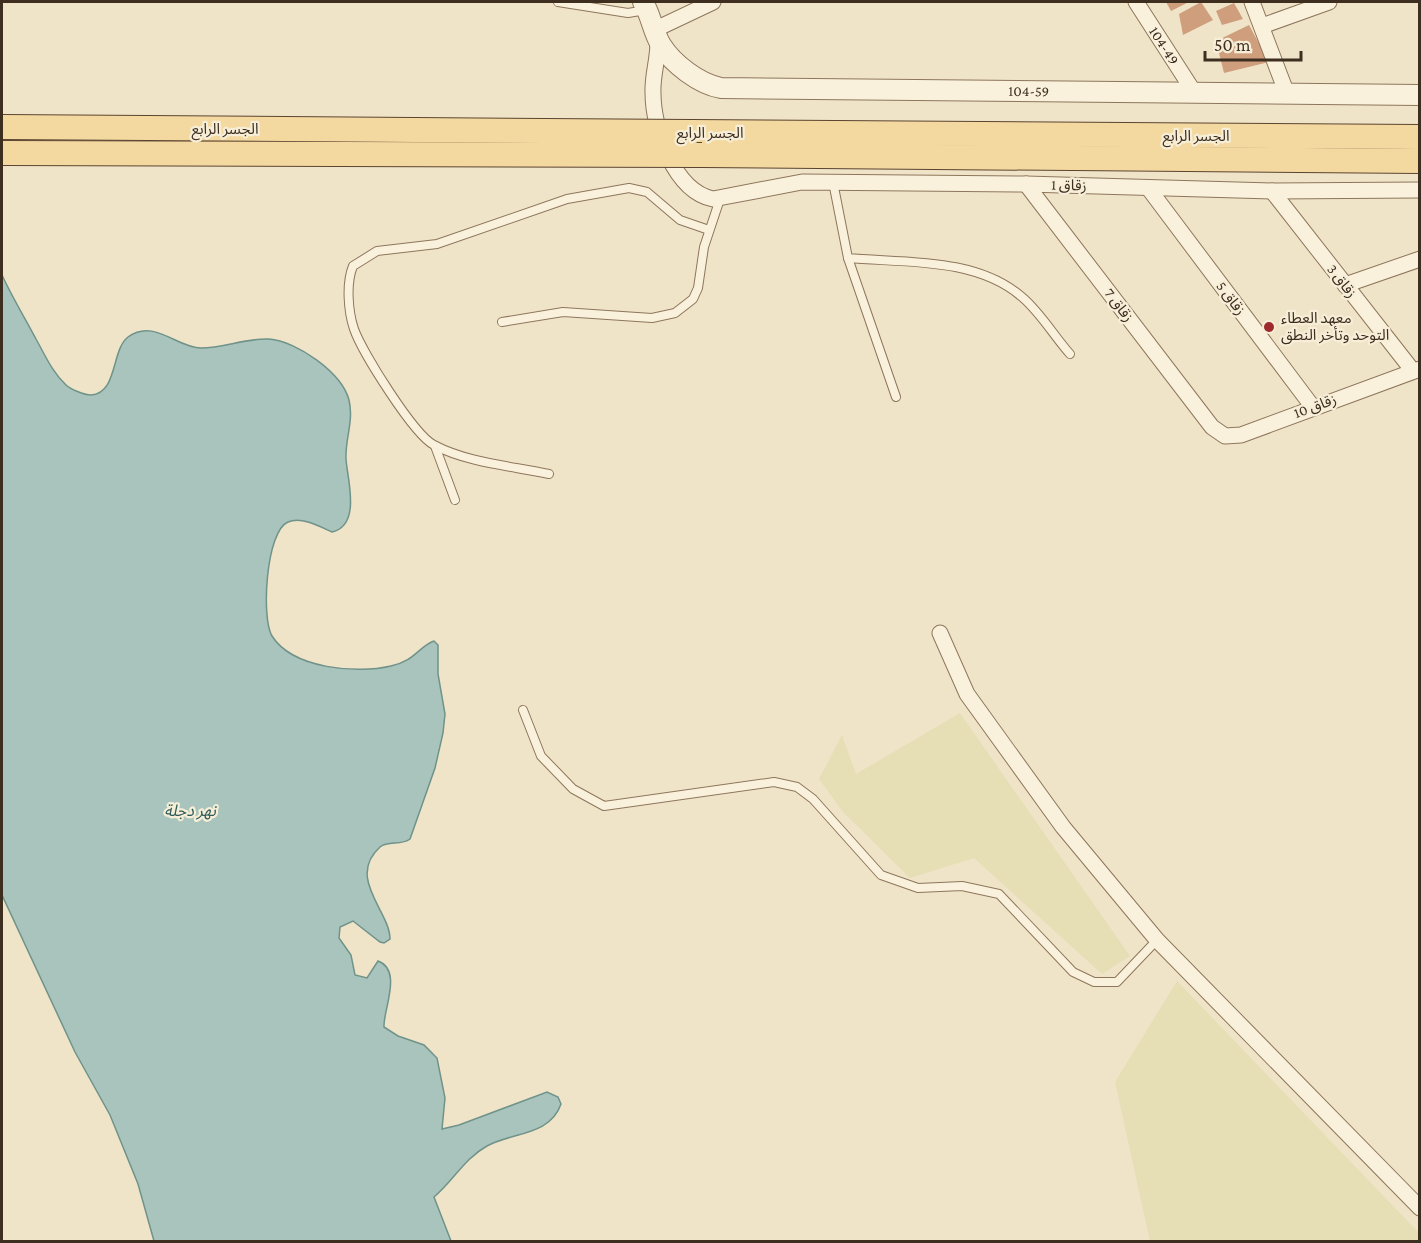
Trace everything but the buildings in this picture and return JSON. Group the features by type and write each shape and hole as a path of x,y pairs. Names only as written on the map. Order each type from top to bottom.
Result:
{"main road":[{"name":"الجسر الرابع","path":"2,127 1419,137"},
{"name":"الجسر الرابع","path":"2,153 702,155 1419,162"}],"street":[{"path":"713,2 657,34 652,93 660,131 670,156 687,186 698,195 720,200"},
{"name":"104-49","path":"1136,2 1194,92"},
{"path":"1252,2 1287,94"},
{"path":"1262,26 1329,2"},
{"name":"104-59","path":"646,5 667,52 693,76 709,85 721,88 1419,95"},
{"name":"زقاق 1","path":"720,200 786,183 833,182 1026,184 1149,189 1419,190"},
{"name":"زقاق 7","path":"1026,184 1212,427"},
{"name":"زقاق 5","path":"1149,189 1312,406"},
{"name":"زقاق 3","path":"1272,190 1345,285 1416,370"},
{"path":"1345,285 1419,259"},
{"name":"زقاق 10","path":"1212,427 1225,436 1241,435 1312,406 1416,370"},
{"path":"940,633 967,694 1063,827 1157,940 1419,1208"}],"lane":[{"path":"558,2 628,13 646,5"},
{"path":"833,182 848,258 896,397"},
{"path":"549,474 457,454 426,440 378,374 354,328 348,287 353,266 360,259 386,248 420,247 454,240 514,216 567,200 629,188 646,192 680,220 709,230"},
{"path":"502,322 564,312 652,318 675,314 685,307 698,288 709,230 720,200"},
{"path":"848,258 954,267 991,278 1022,297 1070,354"},
{"path":"435,446 455,500"},
{"path":"523,710 541,756 573,789 604,806 774,782 797,787 813,799 881,875 918,888 962,886 999,894 1073,972 1094,982 1117,982 1157,940"}],"shaded area":[{"path":"960,713 1130,956 1102,974 974,858 910,878 843,812 819,779 842,735 856,774"},
{"path":"1177,981 1419,1233 1419,1241 1150,1241 1115,1082"}],"water":[{"name":"نهر دجلة","path":"2,275 53,369 66,385 81,393 91,395 106,387 123,343 128,337 138,332 147,331 201,348 260,339 280,341 317,360 328,369 345,390 350,408 346,459 351,500 350,511 341,528 332,532 299,520 288,522 281,529 270,557 266,594 272,636 295,656 310,662 344,669 377,668 399,664 434,641 438,645 438,674 445,714 435,768 410,839 380,847 371,859 367,871 372,894 384,917 390,939 384,943 380,942 353,921 340,927 339,938 351,955 355,975 367,978 378,961 389,973 391,981 384,1027 398,1036 424,1045 437,1058 445,1098 442,1129 459,1125 547,1092 558,1097 561,1104 556,1114 539,1128 497,1141 479,1151 434,1197 451,1241 154,1241 138,1184 110,1115 75,1052 2,895"}],"place":[{"name":"معهد العطاء التوحد وتأخر النطق","path":"1269,327"}]}
